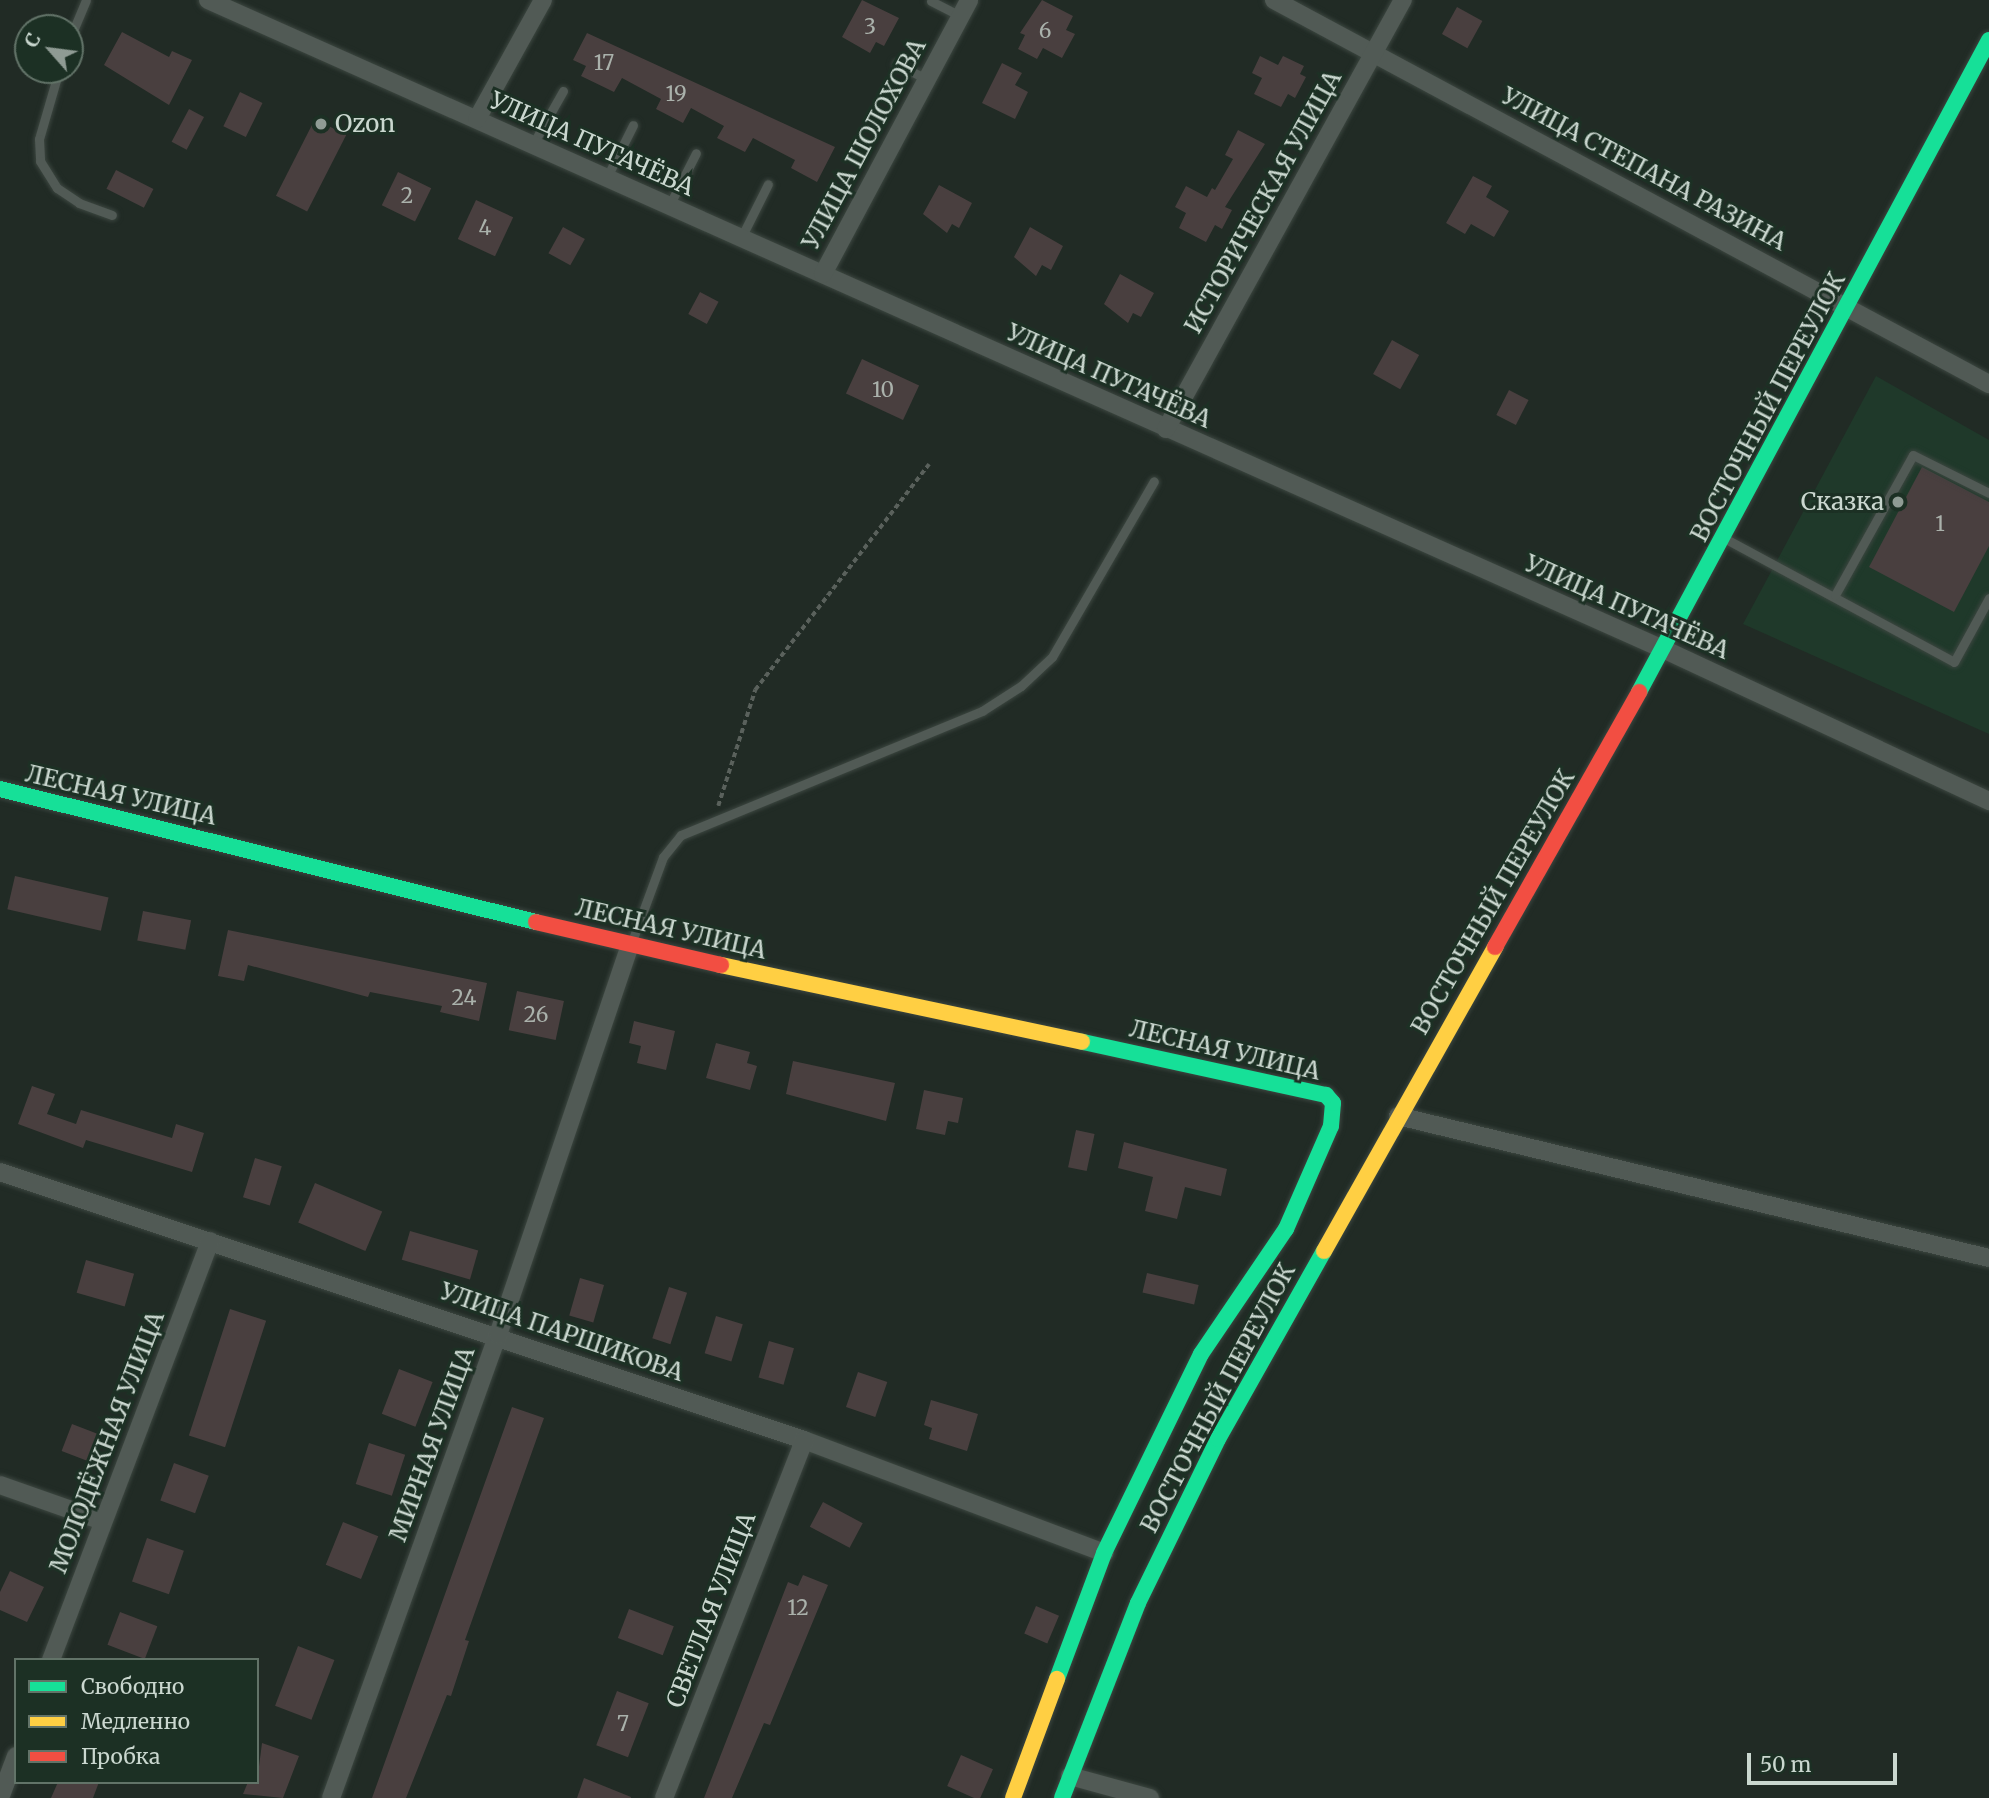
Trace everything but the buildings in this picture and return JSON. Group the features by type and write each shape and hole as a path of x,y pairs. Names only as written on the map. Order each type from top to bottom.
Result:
{"street":[{"name":"УЛИЦА ПУГАЧЁВА","path":"208,0 1663,649 1989,802"},
{"path":"477,120 543,0"},
{"name":"УЛИЦА ШОЛОХОВА","path":"823,274 969,0"},
{"name":"УЛИЦА СТЕПАНА РАЗИНА","path":"1274,0 1373,55 1545,142 1989,384"},
{"name":"ИСТОРИЧЕСКАЯ УЛИЦА","path":"1166,429 1403,0"},
{"name":"ВОСТОЧНЫЙ ПЕРЕУЛОК","path":"1062,1798 1138,1603 1218,1439 1663,649 1989,40"},
{"name":"ЛЕСНАЯ УЛИЦА","path":"0,789 630,945 1314,1091 1333,1102"},
{"name":"МИРНАЯ УЛИЦА","path":"331,1798 498,1335 630,945"},
{"name":"ВОСТОЧНЫЙ ПЕРЕУЛОК","path":"1013,1798 1104,1553 1202,1354 1286,1228 1331,1126 1333,1102"},
{"path":"1398,1116 1989,1258"},
{"name":"УЛИЦА ПАРШИКОВА","path":"0,1172 498,1335 804,1440 1104,1553"},
{"name":"МОЛОДЁЖНАЯ УЛИЦА","path":"52,1658 210,1241"},
{"name":"СВЕТЛАЯ УЛИЦА","path":"664,1798 804,1440"},
{"path":"0,1485 102,1521"},
{"path":"0,1798 14,1761"},
{"path":"1070,1776 1150,1798"}],"lane":[{"path":"931,2 960,16"},
{"path":"897,64 926,79"},
{"path":"56,84 39,139 40,161 57,188 79,204 112,215"},
{"path":"533,144 562,91"},
{"path":"607,177 633,125"},
{"path":"670,205 696,153"},
{"path":"741,238 768,184"},
{"path":"1835,595 1913,455 1989,493"},
{"path":"630,945 670,844 713,821 982,711 1021,686 1052,657 1154,481"},
{"path":"1724,538 1835,595 1954,662 1989,598"}],"path":[{"path":"713,821 755,690 929,464"}],"shaded area":[{"name":"Сказка","path":"1876,376 1989,440 1989,734 1743,624"}],"traffic: fast":[{"path":"1639,692 1989,40"},
{"path":"0,789 536,922"},
{"path":"1057,1679 1104,1553 1201,1354 1286,1229 1331,1126 1333,1103 1326,1095 1082,1042"},
{"path":"1062,1798 1138,1603 1218,1439 1324,1251"}],"traffic: slow":[{"path":"1324,1251 1495,947"},
{"path":"721,965 1082,1042"},
{"path":"1013,1798 1057,1679"}],"traffic: jam":[{"path":"1495,947 1639,692"},
{"path":"536,922 721,965"}],"place":[{"name":"Ozon","path":"321,124"},
{"name":"Сказка","path":"1898,502"}]}
